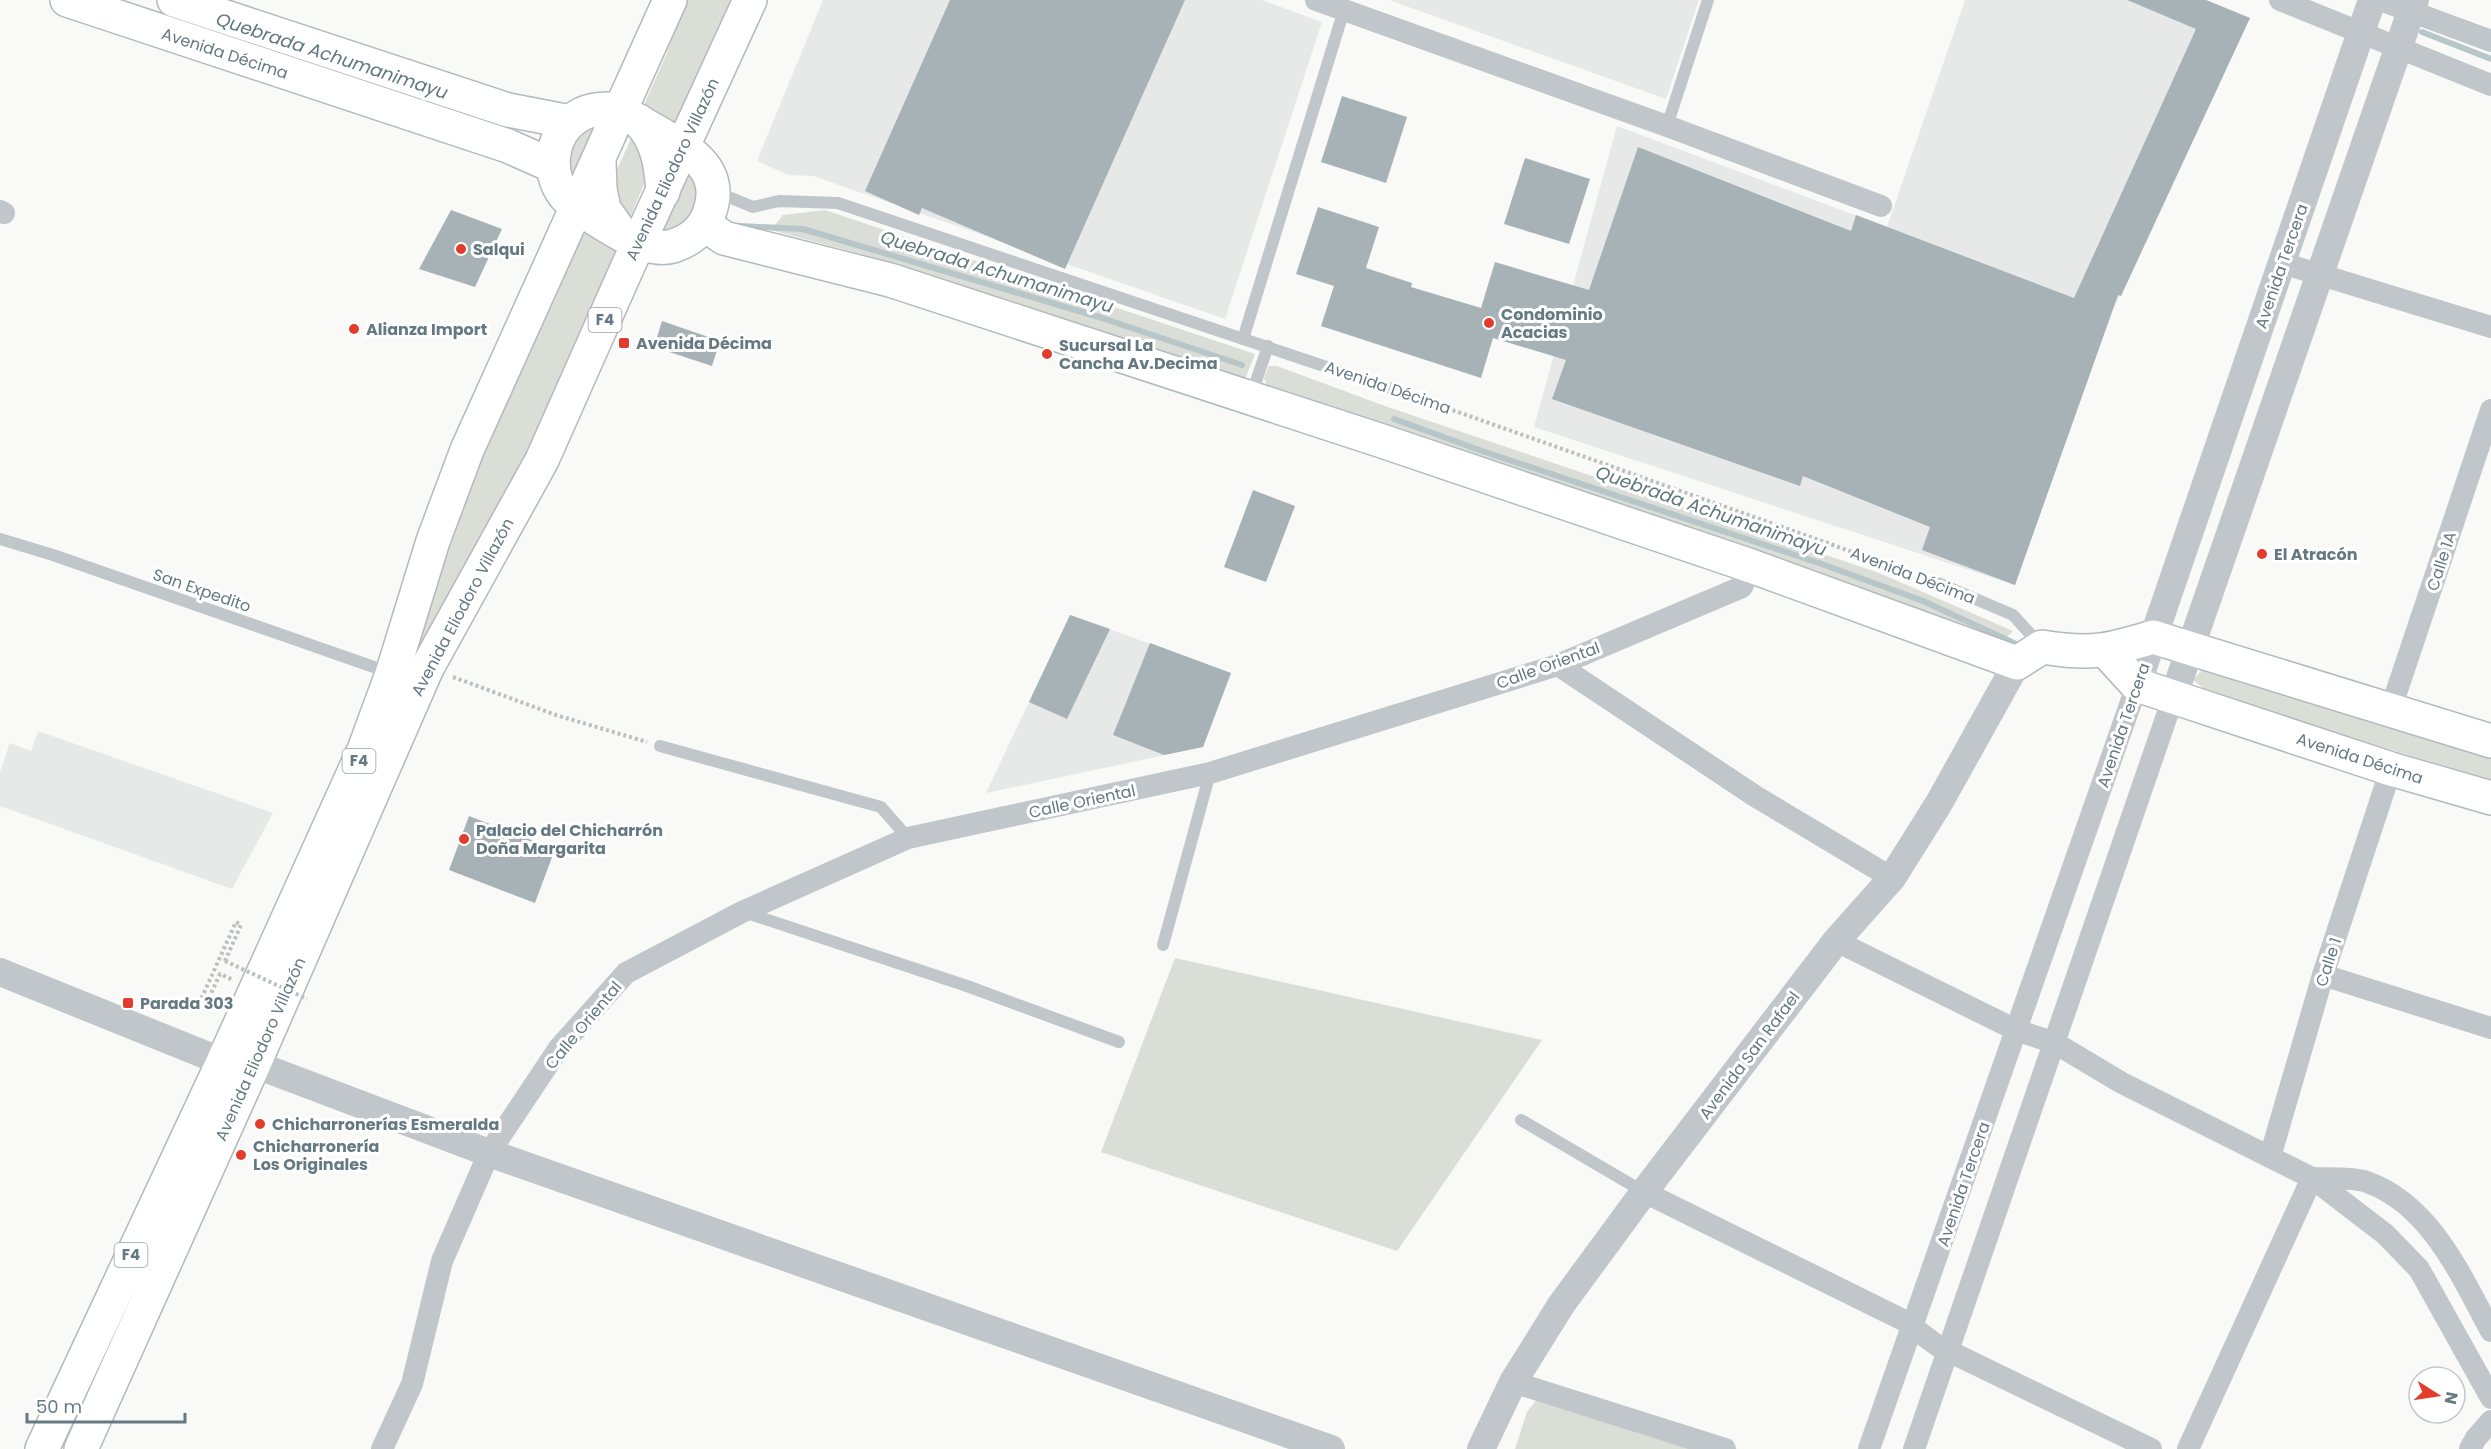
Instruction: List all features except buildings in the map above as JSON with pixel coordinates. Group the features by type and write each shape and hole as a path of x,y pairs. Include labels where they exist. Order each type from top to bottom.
{"main road":[{"name":"Avenida Décima","path":"67,0 508,146 553,166"},
{"name":"Avenida Décima","path":"174,0 508,110 570,122"},
{"name":"Avenida Eliodoro Villazón","path":"81,1449 364,750 392,674 433,541 467,450 599,160 630,116 670,0"},
{"name":"Avenida Eliodoro Villazón","path":"42,1449 239,1063 427,669 542,460 630,238 663,192 750,0"},
{"path":"594,110 630,116 694,154 704,165 713,190 712,204 704,224 686,241 671,247 655,248 630,238 578,207 565,196 557,182 553,166 554,150 560,135 570,122 594,110"},
{"path":"630,116 650,134 661,166 663,192"},
{"path":"599,160 600,189 604,209 630,238"},
{"path":"704,224 724,238 890,280 1751,566 2030,655 2106,651 2153,637 2491,741"},
{"name":"Avenida Décima","path":"2106,651 2137,685 2391,769 2491,798"}],"street":[{"path":"1316,0 1667,126 1881,206"},
{"path":"2280,0 2491,85"},
{"name":"Avenida Tercera","path":"1869,1449 2137,685 2372,0"},
{"path":"2380,0 2413,6 2491,40"},
{"path":"1914,1449 2413,6"},
{"path":"2282,263 2491,327"},
{"name":"Calle 1A","path":"2391,711 2491,410"},
{"name":"Calle Oriental","path":"382,1449 412,1384 442,1261 489,1153 559,1048 626,973 742,912 908,838 1210,773 1558,665 1742,587 1751,566"},
{"name":"Avenida San Rafael","path":"1481,1449 1513,1382 1562,1305 1644,1192 1836,941 1892,878 2030,655"},
{"path":"1558,665 1755,795 1892,878"},
{"name":"Calle 1","path":"2270,1157 2323,975 2391,769"},
{"path":"1836,941 2016,1030 2055,1043 2122,1083 2312,1178 2378,1228 2419,1269 2491,1398"},
{"path":"0,972 239,1063 489,1153 1330,1449"},
{"path":"2323,975 2491,1029"},
{"path":"2312,1178 2366,1181 2400,1201 2428,1227 2455,1264 2491,1331"},
{"path":"2188,1449 2312,1178"},
{"path":"1644,1192 1903,1320 1947,1350 2151,1449"},
{"path":"1513,1382 1725,1449"},
{"path":"2470,1449 2475,1438 2491,1421"}],"lane":[{"path":"1667,126 1708,0"},
{"path":"1243,339 1344,10"},
{"name":"Avenida Décima","path":"713,190 753,207 779,201 838,203 1398,391"},
{"path":"1250,398 1268,346"},
{"name":"San Expedito","path":"0,539 64,559 392,674"},
{"name":"Avenida Décima","path":"1938,583 2013,615 2030,655"},
{"path":"660,746 881,807 908,838"},
{"path":"1164,945 1210,773"},
{"path":"742,912 967,986 1119,1042"},
{"path":"1521,1120 1644,1192"}],"path":[{"name":"Avenida Décima","path":"1398,391 1938,583"},
{"path":"427,669 556,715 660,746"},
{"path":"220,974 204,1009 198,1006 236,922 241,925 225,961 307,999"}],"shaded area":[{"path":"684,0 737,0 679,129 643,107 667,53"},
{"path":"823,0 1262,0 1322,22 1225,319 813,176 788,175 757,161"},
{"path":"1389,0 1699,0 1666,99"},
{"path":"1965,0 2206,0 2250,18 2112,312 2015,585 1534,427 1617,126 1887,227"},
{"path":"606,116 569,185 565,142"},
{"path":"635,130 642,135 646,179 627,225 617,214 614,176"},
{"path":"689,163 700,183 694,220 655,240"},
{"path":"825,210 1255,354 1244,382 888,261 771,230 783,215"},
{"path":"581,225 617,249 598,291 561,395 404,678 450,526"},
{"path":"1269,366 1277,366 1382,405 1879,573 2013,631 2003,641 1267,386 1264,378"},
{"path":"1070,615 1231,673 1203,747 986,793"},
{"path":"2203,669 2491,757 2491,780 2213,696 2193,680"},
{"path":"38,731 273,813 232,889 0,806 0,772 10,743 31,751"},
{"path":"1175,958 1542,1040 1397,1251 1101,1152"},
{"path":"1545,1389 1737,1449 1515,1449 1527,1412"}],"waterway":[{"name":"Quebrada Achumanimayu","path":"2422,32 2491,59"},
{"name":"Quebrada Achumanimayu","path":"485,121 511,129"},
{"name":"Quebrada Achumanimayu","path":"739,226 803,229 1102,318 1242,365"},
{"name":"Quebrada Achumanimayu","path":"1394,419 1482,451 1819,563 1923,601 2014,643"}],"place":[{"name":"Salqui","path":"461,249"},
{"name":"Condominio Acacias","path":"1489,323"},
{"name":"Alianza Import","path":"354,329"},
{"name":"Avenida Décima","path":"624,343"},
{"name":"Sucursal La Cancha Av.Decima","path":"1047,354"},
{"name":"El Atracón","path":"2262,554"},
{"name":"Palacio del Chicharrón Doña Margarita","path":"464,839"},
{"name":"Parada 303","path":"128,1003"},
{"name":"Chicharronerías Esmeralda","path":"260,1124"},
{"name":"Chicharronería Los Originales","path":"241,1155"}]}
